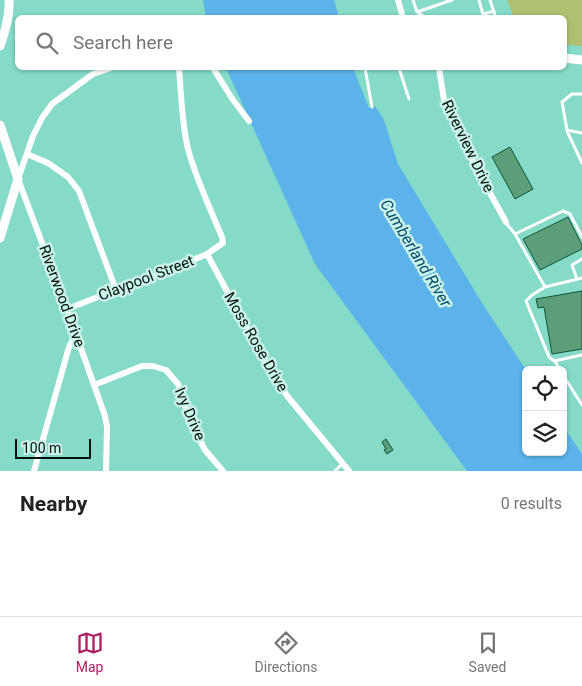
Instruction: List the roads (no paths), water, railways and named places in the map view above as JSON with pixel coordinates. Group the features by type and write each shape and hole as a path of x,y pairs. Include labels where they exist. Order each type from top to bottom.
{"street":[{"path":"0,46 7,23 10,0"},
{"path":"398,0 403,15"},
{"path":"567,54 582,56"},
{"path":"567,58 582,60"},
{"path":"0,238 33,136 42,118 52,104 93,74 105,70"},
{"name":"Claypool Street","path":"67,309 163,274 206,254 223,243 198,180 188,148 179,70"},
{"path":"214,70 249,121"},
{"name":"Riverview Drive","path":"439,70 444,100 475,166 506,222"},
{"name":"Riverwood Drive","path":"0,125 105,416 107,427 106,471"},
{"path":"27,154 48,163 68,177 79,191 116,290"},
{"name":"Moss Rose Drive","path":"206,254 270,371 288,397 349,471"},
{"path":"34,471 70,346 76,334"},
{"name":"Ivy Drive","path":"94,384 142,366 153,366 166,370 178,384 190,421 205,450 224,471"}],"lane":[{"path":"413,0 417,12 422,15"},
{"path":"417,12 452,0"},
{"path":"479,0 484,15"},
{"path":"490,0 495,15"},
{"path":"486,15 494,11"},
{"path":"364,70 372,107"},
{"path":"400,70 409,99"},
{"path":"582,94 572,94 562,102 567,130 582,164"},
{"path":"567,130 582,133"},
{"path":"515,234 563,211 570,214 582,237"},
{"path":"506,222 515,234 544,287"},
{"path":"577,279 572,265 582,259"},
{"path":"582,278 544,287 532,295 526,302 549,357 556,361 582,356"},
{"path":"556,361 558,366"},
{"path":"567,381 582,405"},
{"path":"334,471 342,464"}],"water":[{"path":"203,0 334,0 338,15 206,15"},
{"name":"Cumberland River","path":"227,70 354,70 369,108 375,106 384,120 398,164 482,303 523,366 522,456 567,456 567,432 582,454 582,471 467,471 315,264"}]}
